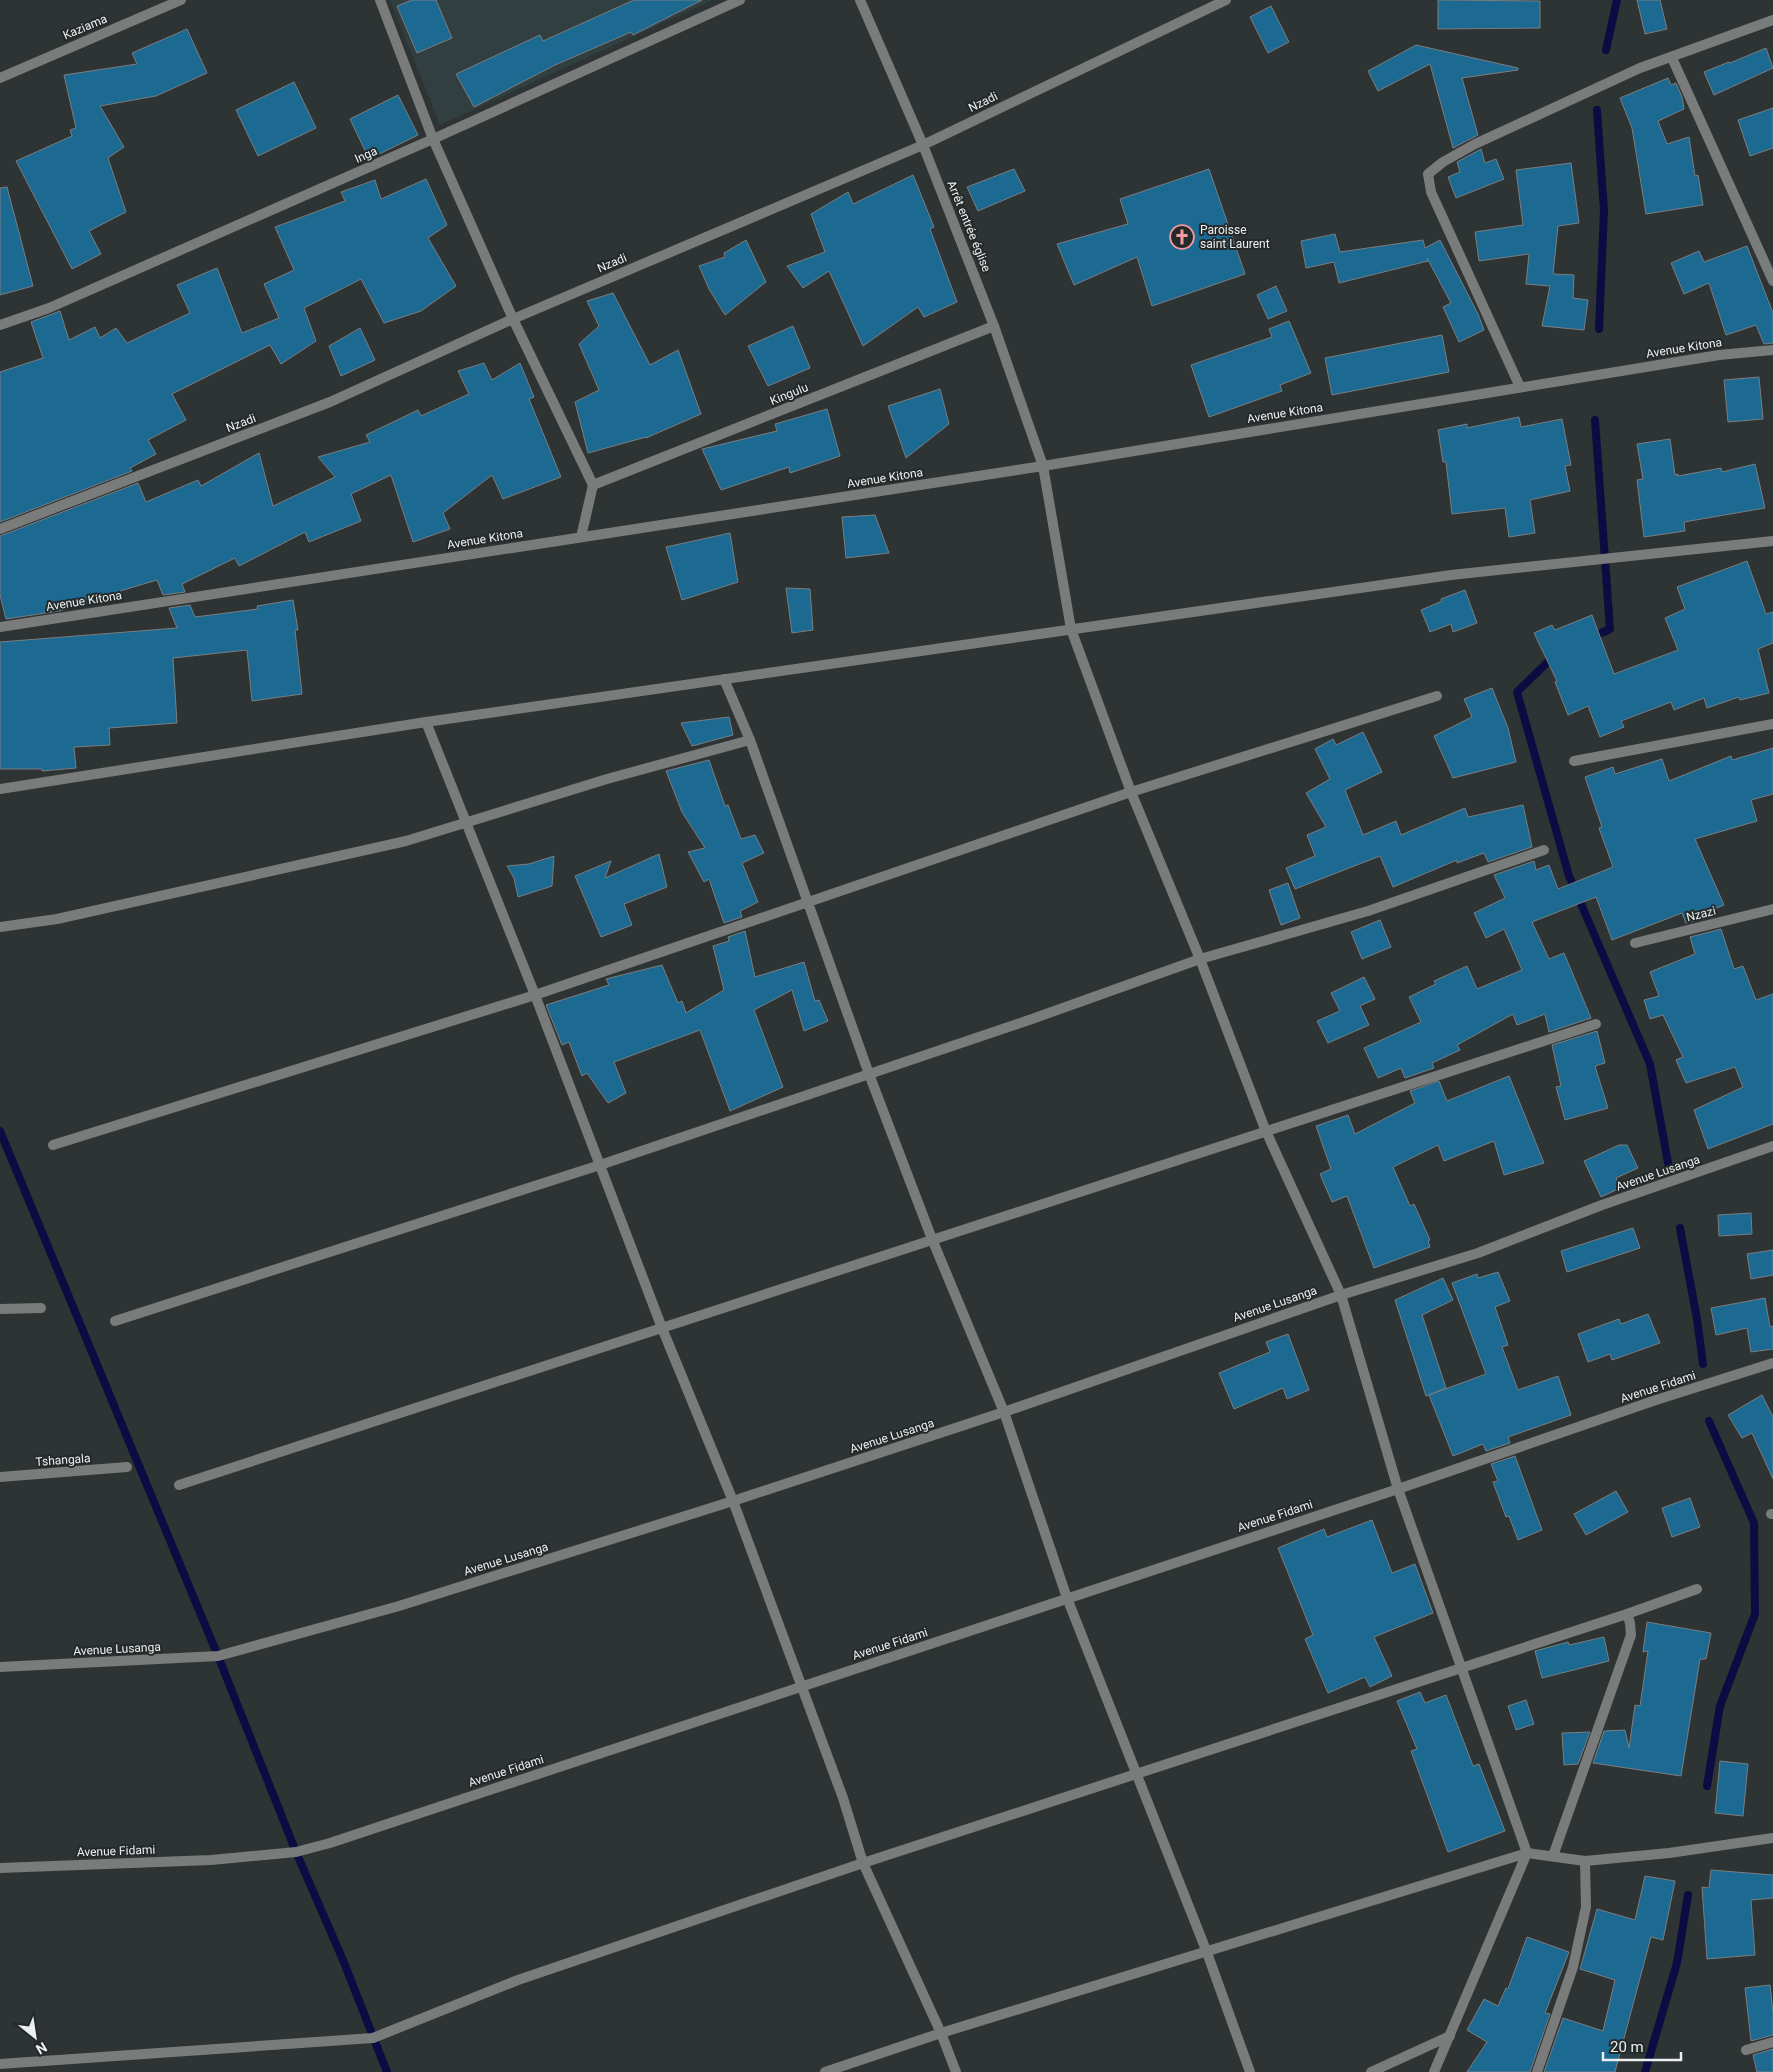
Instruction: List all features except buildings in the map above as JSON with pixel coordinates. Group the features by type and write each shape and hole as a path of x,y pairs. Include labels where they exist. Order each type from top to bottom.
{"street":[{"name":"Kaziama","path":"0,78 180,0"},
{"path":"380,0 434,139 513,318 593,485 581,537"},
{"name":"Inga","path":"0,325 49,308 434,139 740,0"},
{"name":"Arrêt entrée église","path":"860,0 923,145 994,326 1043,466 1071,629 1131,792 1200,959 1265,1129 1341,1294 1398,1489 1463,1666 1527,1853"},
{"name":"Nzadi","path":"0,529 330,402 513,318 923,145 1226,0"},
{"path":"1520,387 1431,192 1428,174 1443,162 1475,144 1640,68 1773,20"},
{"path":"1672,58 1771,269 1773,281"},
{"name":"Kingulu","path":"593,485 994,326"},
{"name":"Avenue Kitona","path":"0,627 1043,466 1719,355 1773,350"},
{"path":"0,788 426,722 1451,575 1773,541"},
{"path":"724,679 750,740 869,1074 932,1239 1004,1412 1067,1598 1206,1950 1250,2072"},
{"path":"53,1145 535,995 1131,792 1437,696"},
{"path":"426,722 535,995 662,1328 733,1501 843,1798 864,1863 941,2032 956,2072"},
{"path":"1574,761 1773,724"},
{"path":"0,928 57,919 406,841 607,779 750,740"},
{"path":"115,1321 600,1165 1023,1022 1200,959 1368,911 1544,850"},
{"name":"Nzazi","path":"1634,943 1773,909"},
{"path":"179,1484 662,1328 1265,1129 1596,1024"},
{"name":"Avenue Lusanga","path":"0,1667 218,1656 399,1606 733,1501 1004,1412 1341,1294 1478,1253 1602,1205 1773,1146"},
{"path":"0,1309 41,1308"},
{"name":"Avenue Fidami","path":"0,1868 211,1860 296,1852 340,1840 1398,1489 1656,1400 1773,1364"},
{"name":"Tshangala","path":"0,1477 127,1468"},
{"path":"0,2064 373,2038 518,1980 864,1863 1627,1614 1697,1589"},
{"path":"1554,1856 1631,1635 1627,1614"},
{"path":"825,2072 941,2032 1527,1853 1586,1861 1669,1853 1773,1838"},
{"path":"1434,2072 1527,1853"},
{"path":"1537,2072 1573,1967 1586,1907 1586,1861"},
{"path":"1370,2072 1450,2036"},
{"path":"1746,2050 1773,2042"}],"shaded area":[{"path":"390,0 713,0 440,125"}],"waterway":[{"path":"1606,50 1617,0"},
{"path":"1597,110 1604,211 1599,329"},
{"path":"1590,638 1610,629 1595,420"},
{"path":"1555,655 1517,692 1569,876 1650,1064 1669,1168"},
{"path":"0,1131 218,1656 296,1852 343,1960 387,2072"},
{"path":"1680,1228 1697,1319 1703,1364"},
{"path":"1707,1786 1720,1706 1755,1614 1754,1523 1709,1421"},
{"path":"1645,2072 1677,1963 1688,1895"}],"place":[{"name":"Paroisse saint Laurent","path":"1182,237"}]}
